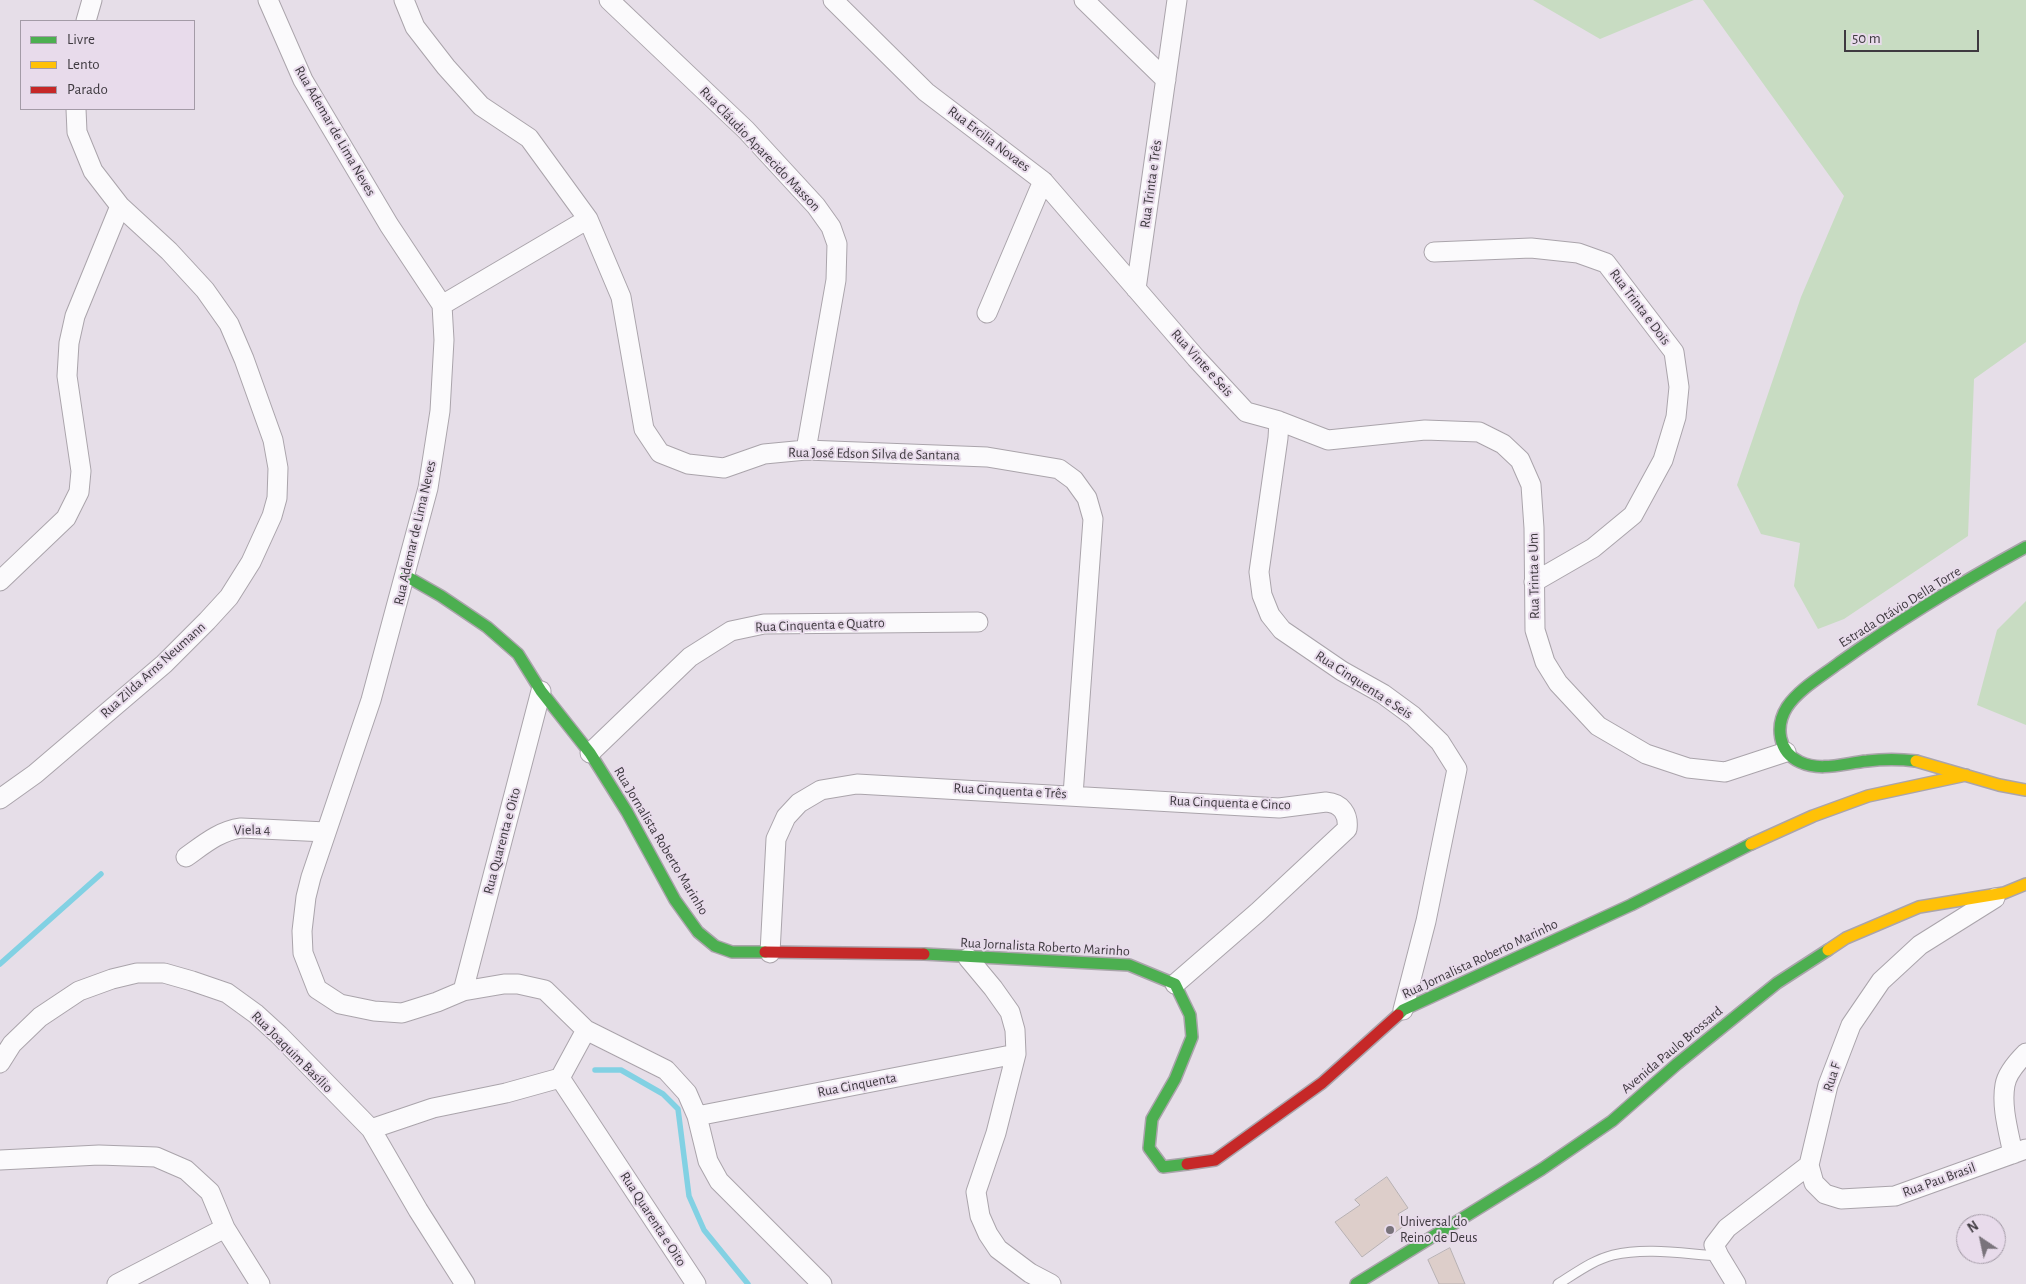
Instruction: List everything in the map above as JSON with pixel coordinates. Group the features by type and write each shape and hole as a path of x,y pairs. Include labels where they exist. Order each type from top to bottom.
{"street":[{"path":"86,20 92,0"},
{"name":"Rua Ademar de Lima Neves","path":"268,0 303,80 389,224 442,305 444,340 440,411 428,488 372,700 326,832 306,897 302,931 303,953 317,989 340,1004 374,1011 402,1013 437,1002 463,991 504,984 518,984 544,990 586,1030 666,1070 687,1093 697,1116 708,1161 719,1181 822,1284"},
{"name":"Rua José Edson Silva de Santana","path":"404,0 415,27 446,67 481,106 530,138 588,219 621,297 644,428 660,453 688,464 724,468 764,454 806,450 987,457 1059,469"},
{"name":"Rua Cláudio Aparecido Masson","path":"609,0 746,130 816,206 831,227 837,244 836,280 806,450"},
{"name":"Rua Ercilia Novaes","path":"833,0 926,92 1043,181 1136,289"},
{"path":"1084,0 1166,80"},
{"name":"Rua Trinta e Três","path":"1136,289 1177,0"},
{"name":"Rua Zilda Arns Neumann","path":"0,799 34,774 164,664 207,621 229,597 251,562 272,516 277,498 278,468 273,440 244,359 229,324 204,290 181,264 120,206 93,170 77,132 76,110"},
{"path":"987,313 1043,181"},
{"path":"0,581 66,518 80,492 82,471 67,376 68,344 75,316 120,206"},
{"path":"442,305 588,219"},
{"name":"Rua Trinta e Dois","path":"1434,252 1531,248 1578,253 1606,262 1674,352 1679,387 1676,417 1663,460 1633,515 1594,548 1534,582"},
{"name":"Rua Vinte e Seis","path":"1136,289 1246,412 1279,421"},
{"name":"Rua Trinta e Um","path":"1279,421 1328,440 1424,430 1479,432 1503,444 1520,460 1530,485 1534,528 1535,630 1546,662 1558,684 1598,726 1646,754 1688,768 1726,772 1786,752"},
{"name":"Rua Cinquenta e Seis","path":"1279,421 1259,572 1262,594 1270,615 1282,630 1342,671 1383,694 1413,716 1440,742 1457,770 1426,921 1403,1010"},
{"name":"Rua Cinquenta e Três","path":"770,952 776,839 786,817 799,803 820,790 857,784 1073,795 1093,519 1087,498 1074,480 1059,469"},
{"name":"Estrada Otávio Della Torre","path":"1786,752 1781,739 1781,720 1787,707 1804,690 1872,639 2026,547"},
{"name":"Rua Jornalista Roberto Marinho","path":"406,576 456,606 518,654 541,691 590,753 627,812 675,900 698,932 715,946 732,952 907,954 1129,964 1175,984 1190,1015 1192,1037 1175,1079 1152,1119 1149,1148 1163,1168 1215,1160 1322,1083 1403,1010 1631,905 1748,845 1813,816 1868,796 1966,775"},
{"name":"Rua Cinquenta e Quatro","path":"590,753 690,656 731,631 764,624 978,622"},
{"name":"Rua Quarenta e Oito","path":"463,991 541,691"},
{"path":"1786,752 1801,762 1824,767 1877,760 1918,762 2003,787 2026,790"},
{"name":"Rua Cinquenta e Cinco","path":"1073,795 1279,808 1334,802 1345,813 1348,821 1347,829 1258,912 1175,984"},
{"name":"Viela 4","path":"186,857 214,837 232,829 326,832"},
{"name":"Avenida Paulo Brossard","path":"1356,1284 1542,1168 1612,1121 1677,1064 1777,983 1846,938 1918,907 2004,893 2026,884"},
{"name":"Rua F","path":"1808,1165 1828,1085 1851,1025 1881,981 1920,945 2004,893"},
{"path":"968,958 1010,1012 1015,1030 1016,1054 996,1133 976,1192 980,1216 988,1234 998,1249 1030,1273 1051,1284"},
{"name":"Rua Joaquim Basílio","path":"0,1063 12,1044 40,1017 79,991 112,979 137,973 164,973 192,980 227,993 256,1014 279,1035 371,1129 418,1210 465,1284"},
{"path":"371,1129 434,1108 506,1093 560,1078 586,1030"},
{"path":"2019,1152 2005,1108 2005,1084 2015,1064 2026,1053"},
{"name":"Rua Cinquenta","path":"697,1116 1016,1054"},
{"name":"Rua Quarenta e Oito","path":"560,1078 696,1284"},
{"name":"Rua Pau Brasil","path":"1808,1165 1814,1183 1825,1194 1841,1199 1895,1196 2019,1152"},
{"path":"0,1160 99,1155 156,1157 186,1170 210,1192 225,1228 260,1284"},
{"path":"1736,1284 1718,1256 1714,1245 1727,1228 1808,1165"},
{"path":"117,1284 225,1228"}],"lane":[{"path":"1558,1284 1589,1265 1612,1255 1635,1251 1718,1256"}],"green space":[{"path":"1533,0 1694,0 1600,39"},
{"path":"1703,0 2026,0 2026,342 1974,379 1968,536 1844,619 1818,629 1794,586 1800,543 1761,534 1737,485 1801,297 1844,196"},
{"path":"2026,601 2026,725 1977,705 1997,630"}],"building":[{"path":"1387,1177 1408,1208 1398,1214 1405,1225 1362,1257 1335,1222 1360,1205 1355,1200"},
{"path":"1450,1248 1465,1284 1439,1284 1428,1260"}],"waterway":[{"path":"0,964 101,874"},
{"path":"595,1070 621,1070 663,1094 678,1109 689,1196 704,1230 748,1284"}],"traffic: fast":[{"path":"1916,761 1867,761 1825,767 1808,765 1793,758 1783,745 1780,730 1783,714 1792,700 1804,689 1862,647 1931,602 2026,547"},
{"path":"406,576 441,596 487,627 518,654 541,691 590,753 627,812 675,900 698,932 715,946 732,952 765,952"},
{"path":"1398,1015 1403,1010 1631,905 1751,844"},
{"path":"1356,1284 1542,1169 1612,1121 1677,1064 1777,983 1828,950"},
{"path":"924,954 1129,965 1175,984 1190,1015 1192,1037 1175,1079 1152,1119 1149,1148 1163,1167 1187,1164"}],"traffic: slow":[{"path":"1916,761 1999,785 2026,790"},
{"path":"1751,844 1813,816 1868,796 1966,775"},
{"path":"1828,950 1846,938 1919,907 2004,893 2026,884"}],"traffic: jam":[{"path":"765,952 924,954"},
{"path":"1187,1164 1215,1160 1322,1083 1398,1015"}],"place":[{"name":"Universal do Reino de Deus","path":"1390,1230"}]}
